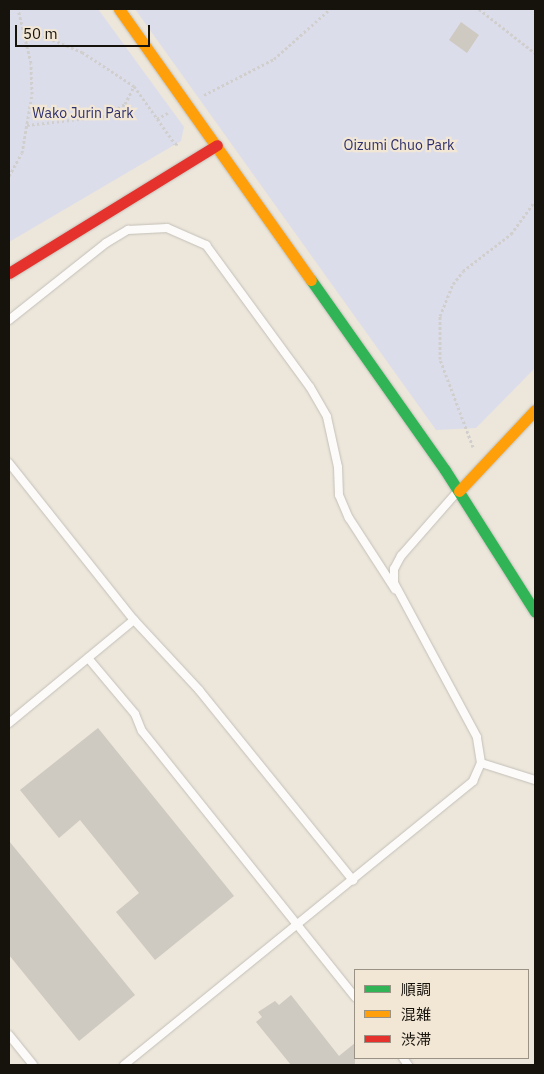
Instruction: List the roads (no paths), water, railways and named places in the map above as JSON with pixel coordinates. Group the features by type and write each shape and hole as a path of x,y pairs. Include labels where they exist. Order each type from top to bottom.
{"street":[{"path":"119,9 217,145 459,491 510,568 535,612"},
{"path":"9,273 76,229 217,145"},
{"path":"459,491 535,410"}],"lane":[{"path":"9,320 106,243 128,230 167,228 206,245 310,387 327,417 336,453 339,495 349,518 400,597 473,727 480,747 481,763 466,788 124,1065"},
{"path":"9,463 134,620 199,690 353,880"},
{"path":"400,597 394,583 394,569 401,556 459,491"},
{"path":"9,722 134,620"},
{"path":"88,658 135,714 142,731 298,924 354,997"},
{"path":"481,763 535,780"},
{"path":"9,1035 33,1065"}],"park label":[{"name":"Wako Jurin Park","path":"83,113"},
{"name":"Oizumi Chuo Park","path":"399,145"}]}
